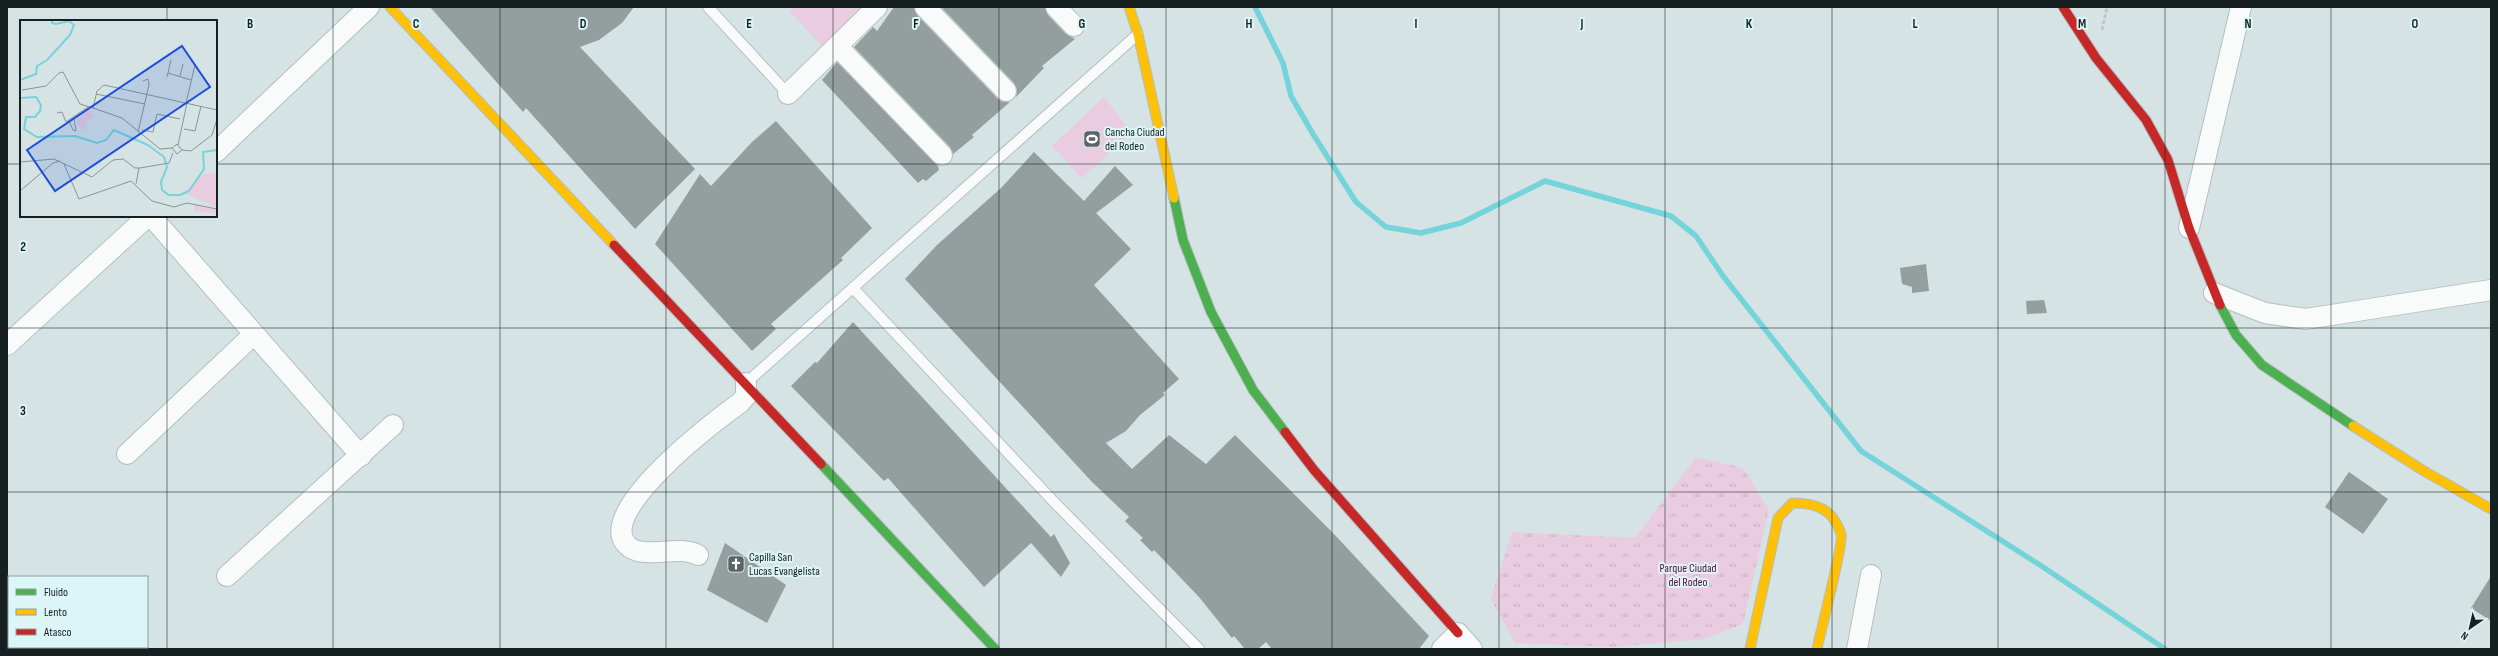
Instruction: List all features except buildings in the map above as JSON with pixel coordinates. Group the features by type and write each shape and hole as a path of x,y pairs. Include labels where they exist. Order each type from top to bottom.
{"street":[{"path":"217,151 369,7"},
{"path":"390,7 746,383 994,649"},
{"path":"788,94 877,7"},
{"path":"925,7 1006,91"},
{"path":"1056,7 1074,26"},
{"path":"1129,7 1138,34 1183,240 1211,312 1253,390 1314,470 1472,649"},
{"path":"2063,7 2096,58 2146,120 2168,160 2189,228 2214,293 2236,335 2262,365 2424,471 2491,509"},
{"path":"2189,228 2241,7"},
{"path":"837,46 942,155"},
{"path":"7,345 149,217"},
{"path":"151,217 253,335 361,456"},
{"path":"2214,293 2265,313 2306,319 2491,290"},
{"path":"127,454 253,335"},
{"path":"698,555 678,549 646,552 632,549 624,540 622,534 625,520 635,500 681,448 740,403 746,396 746,383"},
{"path":"227,576 361,456 393,425"},
{"path":"1750,649 1778,518 1792,503 1812,503 1832,515 1842,536 1817,649"},
{"path":"1857,649 1871,575"},
{"path":"1442,649 1458,632"}],"lane":[{"path":"708,7 788,94"},
{"path":"746,383 1138,34"},
{"path":"853,288 1049,497 1199,649"}],"green space":[{"path":"793,7 872,7 826,50 789,11"},
{"name":"Cancha Ciudad del Rodeo","path":"1104,97 1132,133 1082,178 1052,146"},
{"name":"Parque Ciudad del Rodeo","path":"1696,457 1743,468 1769,510 1743,624 1705,639 1612,647 1515,643 1491,599 1512,532 1635,538"}],"waterway":[{"path":"1255,7 1283,63 1291,96 1313,134 1356,202 1386,227 1421,233 1461,223 1545,181 1671,216 1696,236 1723,276 1861,451 2040,565 2165,649"}],"traffic: fast":[{"path":"1174,198 1183,240 1211,312 1253,390 1285,432"},
{"path":"2220,305 2236,335 2262,365 2353,426"},
{"path":"821,464 995,649"}],"traffic: slow":[{"path":"390,7 614,245"},
{"path":"1129,7 1138,34 1174,198"},
{"path":"2353,426 2424,471 2491,509"},
{"path":"1750,649 1778,518 1792,503 1809,504 1823,509 1829,513 1838,525 1841,534 1836,570 1817,649"}],"traffic: jam":[{"path":"2063,7 2096,58 2146,120 2168,160 2189,228 2220,305"},
{"path":"614,245 821,464"},
{"path":"1285,432 1314,470 1458,633"}],"place":[{"name":"Cancha Ciudad del Rodeo","path":"1092,139"},
{"name":"Capilla San Lucas Evangelista","path":"736,564"}]}
